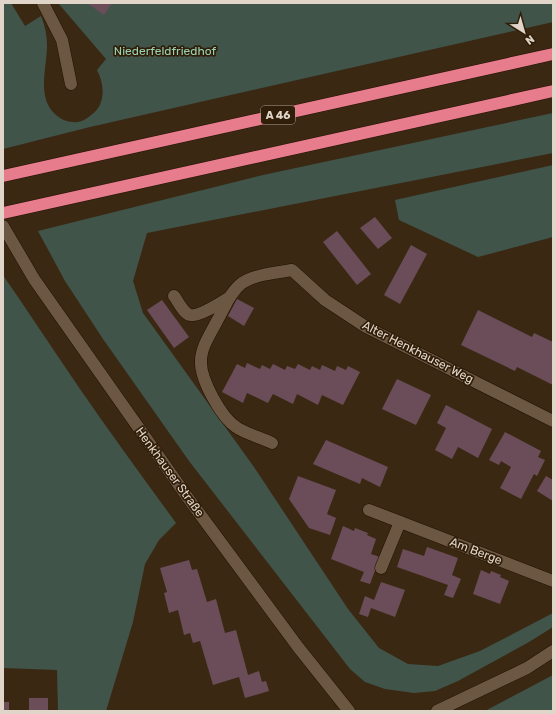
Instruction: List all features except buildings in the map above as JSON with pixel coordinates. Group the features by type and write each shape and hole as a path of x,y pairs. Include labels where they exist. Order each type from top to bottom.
{"highway":[{"name":"A 46","path":"3,176 553,54"},
{"path":"3,213 553,91"}],"street":[{"path":"43,3 62,40 71,84"},
{"name":"Henkhauser Straße","path":"3,226 34,279 193,504 298,647 349,711"},
{"name":"Alter Henkhauser Weg","path":"230,297 232,293 242,284 255,277 292,270 325,300 366,327 553,421"},
{"path":"174,296 185,311 190,315 197,314 230,297"},
{"path":"230,297 203,349 201,361 203,375 207,387 217,404 227,418 236,427 272,442"},
{"name":"Am Berge","path":"369,510 553,581"},
{"path":"381,568 400,522"},
{"path":"437,711 527,668 553,651"}],"green space":[{"name":"Niederfeldfriedhof","path":"3,3 11,3 25,26 41,16 46,30 47,41 44,82 46,100 56,115 70,122 80,122 86,119 99,107 103,89 97,70 106,59 58,3 553,3 553,22 90,127 3,149"},
{"path":"553,113 553,153 147,233 133,281 143,313 254,467 348,609 379,648 408,664 438,666 480,651 553,613 553,627 458,681 435,691 414,693 385,689 365,682 350,669 189,461 103,339 65,281 38,231 263,175"},
{"path":"553,165 553,237 478,257 399,220 395,200"},
{"path":"3,275 92,406 176,523 159,540 145,564 133,622 106,711 58,711 57,670 3,668"},
{"path":"553,675 553,711 485,711"}]}
